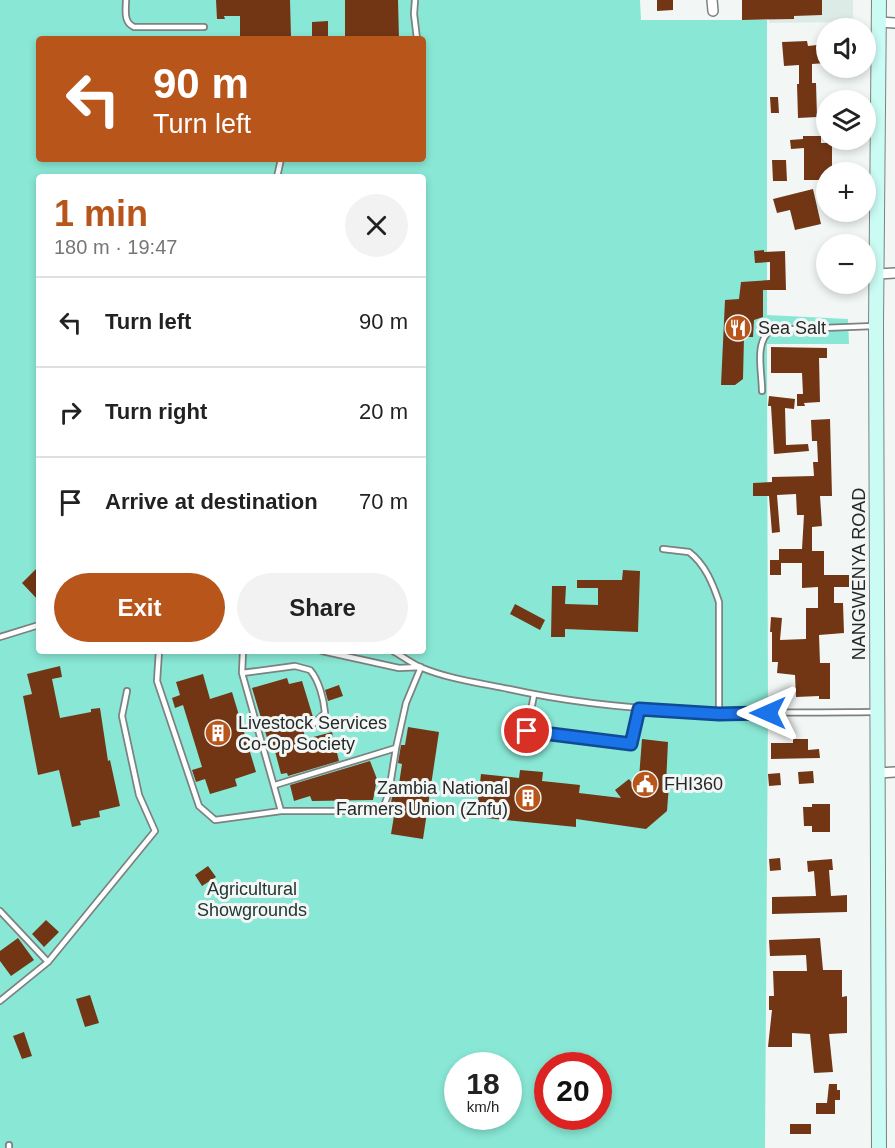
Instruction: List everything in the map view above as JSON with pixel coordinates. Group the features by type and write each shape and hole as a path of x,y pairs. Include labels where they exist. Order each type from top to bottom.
{"main road":[{"name":"NANGWENYA ROAD","path":"879,0 876,326 879,1148"}],"street":[{"path":"712,0 713,11"},
{"path":"879,22 895,23"},
{"path":"878,274 895,273"},
{"path":"878,772 895,772"}],"lane":[{"path":"126,0 126,20 134,27 204,27"},
{"path":"415,0 417,36"},
{"path":"762,391 760,342 771,330 876,326"},
{"path":"663,549 689,552 705,570 715,588 719,602 719,714"},
{"path":"0,637 36,626"},
{"path":"159,654 157,681 199,806 216,820 281,811 377,811 384,806 389,792 406,703 421,667"},
{"path":"243,654 242,673 281,811"},
{"path":"336,654 399,668 421,667"},
{"path":"398,654 421,667 461,679 534,695 639,709 719,714 877,712"},
{"path":"242,673 295,666 310,670 316,680 325,713 314,724"},
{"path":"0,1001 48,962 155,831 139,795 122,716 128,691"},
{"path":"534,695 527,731 631,744 639,709"},
{"path":"275,785 396,748"},
{"path":"0,912 48,962"}],"shaded area":[{"path":"769,0 853,0 853,18 816,18 816,22 769,23"}],"green space":[{"name":"Agricultural Showgrounds","path":"0,0 640,0 641,20 767,20 767,315 848,319 849,344 767,344 768,713 765,1148 0,1148"}],"building":[{"path":"216,0 290,0 291,36 240,36 240,16 224,16 225,19 217,19"},
{"path":"345,0 398,0 399,36 345,36"},
{"path":"657,0 673,0 673,10 657,11"},
{"path":"742,0 822,0 822,15 794,16 794,19 742,20"},
{"path":"328,21 328,36 312,36 312,22"},
{"path":"807,41 808,46 816,45 816,64 812,64 812,83 816,83 816,117 798,118 799,65 784,66 782,42"},
{"path":"770,97 778,97 779,113 771,113"},
{"path":"803,136 816,136 816,150 832,150 832,162 816,162 816,180 804,180 804,148 791,149 790,140 803,139"},
{"path":"772,160 786,160 787,181 773,181"},
{"path":"813,189 816,222 821,224 795,230 790,210 777,213 773,199"},
{"name":"Sea Salt","path":"764,250 764,252 785,251 786,290 763,290 763,317 754,320 753,337 744,337 743,379 735,385 721,385 725,300 739,299 741,282 770,280 770,262 755,263 754,251"},
{"path":"771,347 827,348 827,358 819,358 820,402 797,406 797,394 803,394 802,373 771,373"},
{"path":"769,396 795,399 794,409 785,408 786,445 808,444 809,451 774,454 771,406 768,406"},
{"path":"830,419 832,496 820,496 822,526 812,527 812,551 824,551 824,575 851,575 851,587 834,587 834,603 843,603 844,633 819,635 820,663 830,663 830,699 819,699 819,696 796,697 795,675 777,673 778,662 772,662 771,617 782,618 780,640 806,639 806,608 818,608 818,587 802,588 802,563 781,563 781,575 770,575 770,560 779,560 779,549 802,549 804,515 797,515 796,494 777,495 780,532 772,533 769,496 753,496 753,483 772,482 772,477 814,476 813,462 818,462 817,441 812,441 811,420"},
{"path":"36,569 36,598 22,583"},
{"path":"623,570 640,571 638,632 565,629 565,637 551,637 552,586 566,586 565,604 598,605 598,588 577,588 577,580 622,580"},
{"path":"515,604 545,620 540,630 510,614"},
{"path":"60,666 62,677 52,679 60,718 100,708 108,761 110,760 120,806 99,811 100,817 80,821 81,825 72,827 59,770 38,775 23,696 32,694 27,674"},
{"name":"Livestock Services Co-Op Society","path":"203,674 210,699 232,692 256,772 235,779 237,786 210,794 205,779 196,782 192,770 202,767 183,705 175,708 172,698 180,695 176,682"},
{"path":"287,678 289,684 302,681 313,717 300,721 306,739 332,732 339,761 288,776 287,773 281,774 272,740 268,741 252,688"},
{"path":"339,685 343,696 328,701 325,690"},
{"path":"408,727 439,732 423,839 391,834 394,816 389,815 392,797 397,797 402,764 398,763 401,745 405,745"},
{"path":"642,739 668,742 667,811 646,829 576,819 576,827 476,817 481,774 519,778 520,770 543,772 542,781 580,785 579,793 621,798 615,790 629,779 638,791"},
{"path":"793,739 808,739 808,750 819,749 820,758 771,759 771,743 793,743"},
{"path":"370,761 377,779 373,800 312,801 310,796 294,801 290,785"},
{"path":"813,771 814,783 799,784 798,772"},
{"path":"780,773 781,785 769,786 768,774"},
{"path":"812,804 830,804 830,832 812,832 812,826 804,826 803,807 812,807"},
{"path":"780,858 781,870 770,871 769,859"},
{"path":"832,859 833,870 829,870 831,896 847,895 847,912 772,914 772,897 816,896 814,871 808,872 807,861"},
{"path":"208,866 216,877 202,886 195,875"},
{"path":"46,920 59,932 44,947 32,934"},
{"path":"18,938 34,960 11,976 0,961 0,951"},
{"path":"820,938 823,970 842,970 842,997 847,996 847,1033 829,1034 833,1072 814,1073 810,1034 792,1033 792,1047 768,1047 772,1010 769,1010 769,996 774,996 773,971 807,971 806,955 770,956 769,940"},
{"path":"90,995 99,1023 85,1027 76,999"},
{"path":"24,1032 32,1056 22,1059 13,1036"},
{"path":"829,1084 837,1084 837,1090 840,1090 840,1100 835,1100 835,1114 816,1114 816,1103 827,1103"},
{"path":"790,1124 811,1124 811,1134 790,1134"}],"place":[{"name":"Sea Salt","path":"738,328"},
{"name":"Livestock Services Co-Op Society","path":"218,733"},
{"name":"FHI360","path":"645,784"},
{"name":"Zambia National Farmers Union (Znfu)","path":"528,798"}],"route":[{"path":"527,731 631,744 639,709 719,714 768,713"}]}
